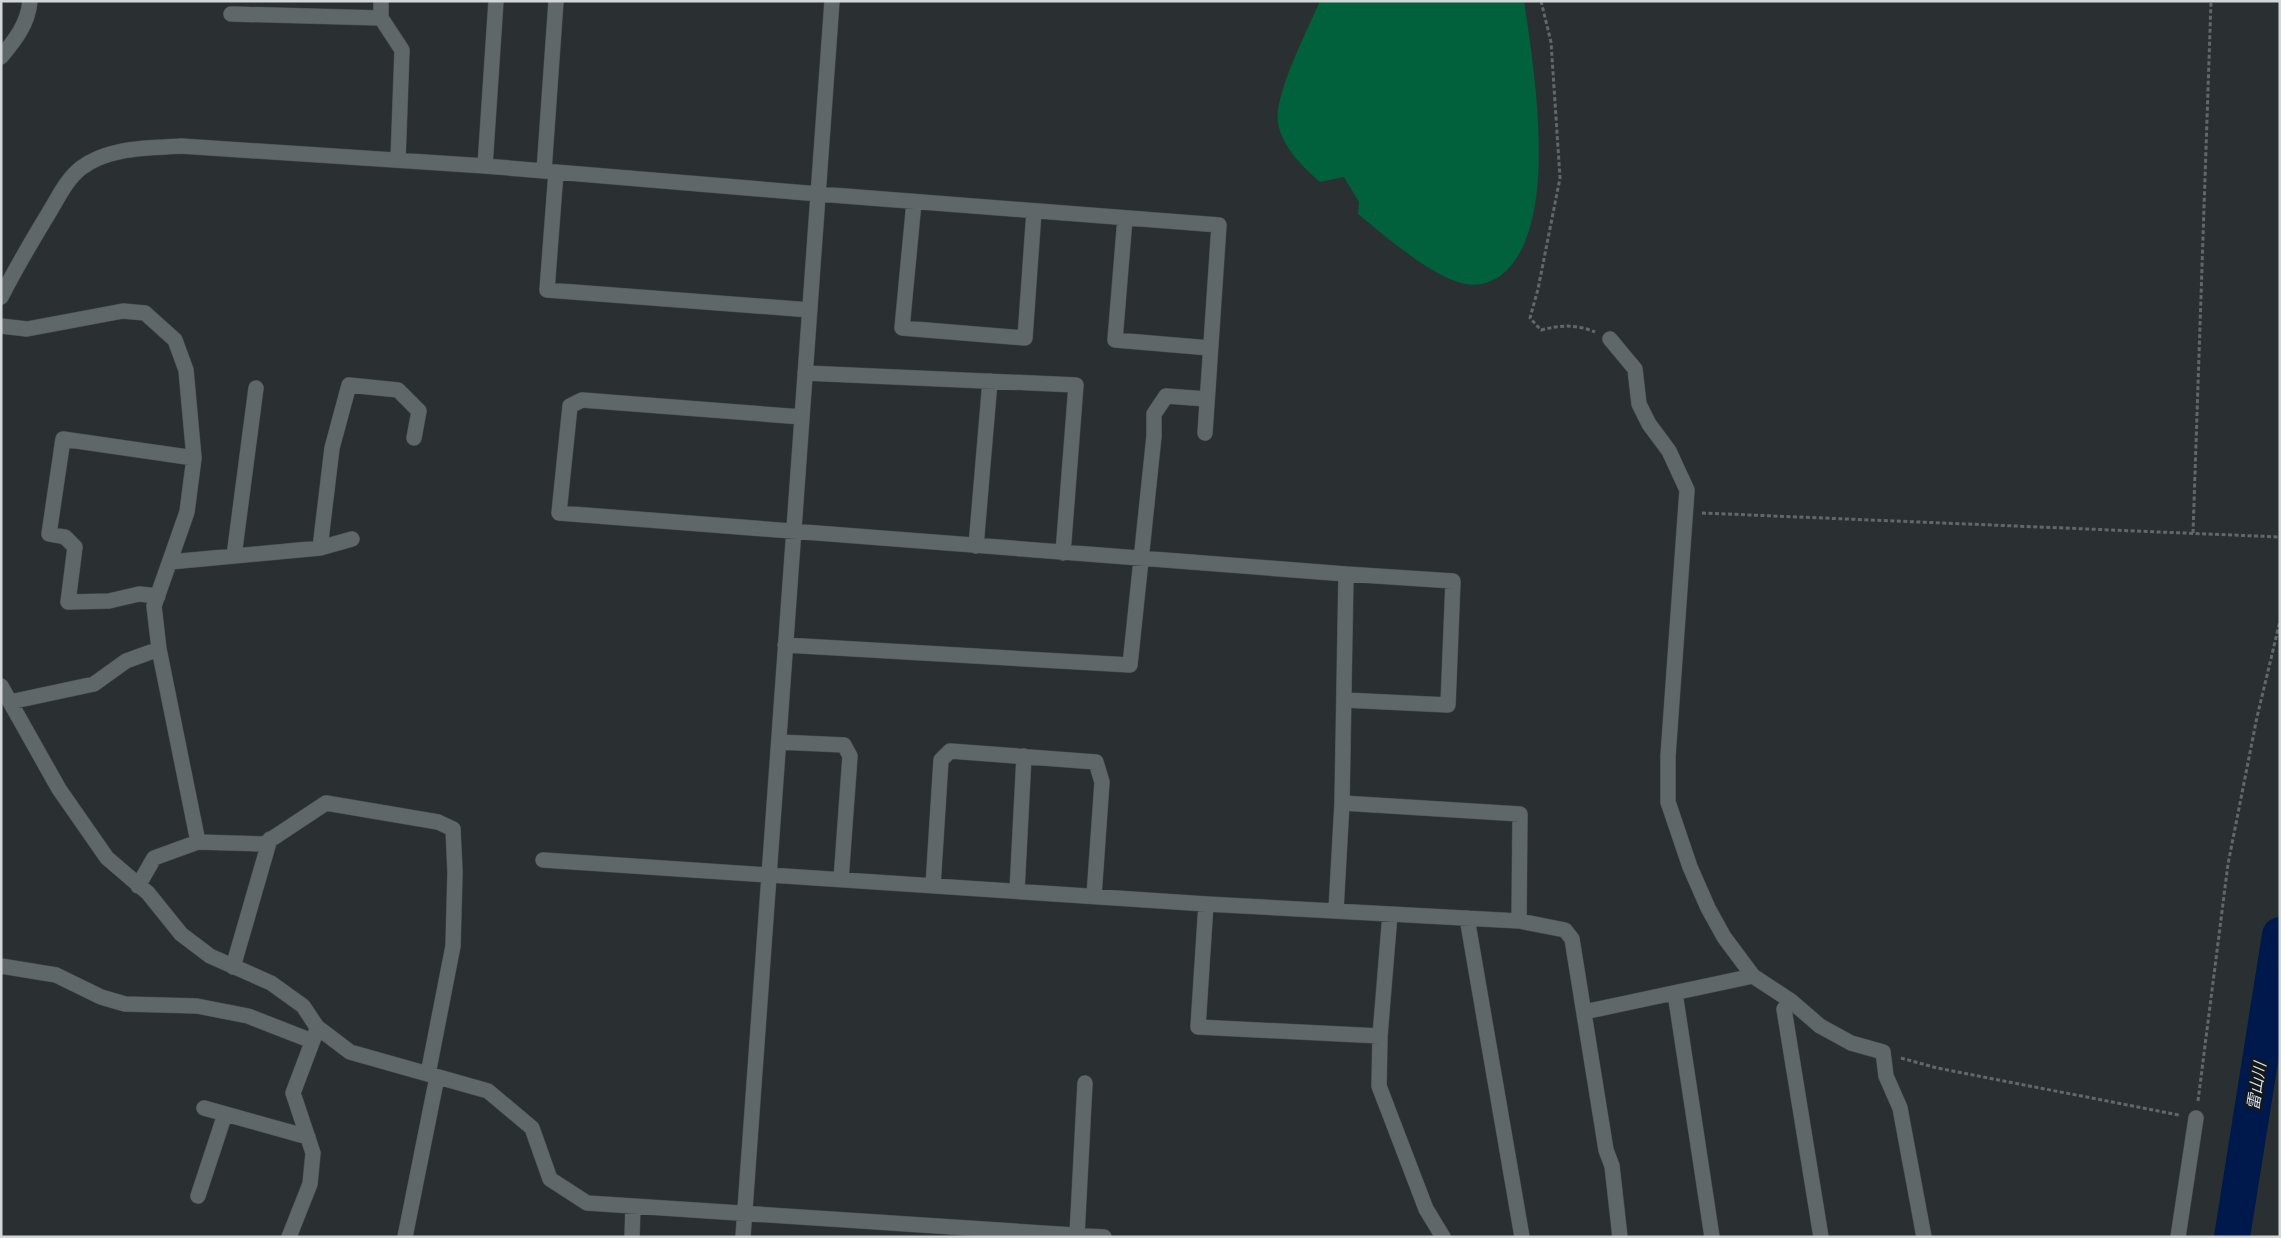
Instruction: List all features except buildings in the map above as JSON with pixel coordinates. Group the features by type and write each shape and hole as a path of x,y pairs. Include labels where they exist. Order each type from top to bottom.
{"street":[{"path":"1,57 21,32 29,12 30,1"},
{"path":"381,1 381,18 402,50 398,160"},
{"path":"486,166 496,1"},
{"path":"556,1 547,290 810,310"},
{"path":"743,1237 832,1"},
{"path":"231,14 247,8 381,18"},
{"path":"1,298 32,241 68,182 82,168 99,159 139,148 181,146 486,166 914,202 1219,225 1205,433"},
{"path":"914,202 902,328 1025,338 1034,211"},
{"path":"1125,218 1114,340 1210,348"},
{"path":"1,326 27,329 123,311 144,313 175,340 186,370 194,458 187,512 154,606 159,649 198,842"},
{"path":"1610,339 1635,369 1639,404 1649,424 1669,451 1687,490 1668,756 1668,802 1690,867 1708,908 1724,937 1753,976 1791,1001 1820,1026 1851,1044 1883,1052 1886,1076 1900,1108 1924,1237"},
{"path":"805,373 1076,385 1063,553"},
{"path":"976,546 990,381"},
{"path":"320,548 332,448 349,385 398,390 419,411 414,438"},
{"path":"234,556 256,388"},
{"path":"785,645 1130,664 1154,436 1154,414 1166,396 1207,399"},
{"path":"802,417 582,400 570,406 559,513 794,530 1140,560 1453,581 1448,705 1344,700"},
{"path":"158,596 139,594 109,601 68,602 75,547 65,537 49,534 63,439 194,458"},
{"path":"170,562 320,548 352,539"},
{"path":"1336,910 1342,802 1346,574"},
{"path":"10,702 94,684 126,661 159,649"},
{"path":"1,686 59,789 107,858 148,893 182,934 210,956 271,983 303,1006 315,1034 293,1093 313,1153 310,1184 289,1237"},
{"path":"779,742 844,745 850,756 841,880"},
{"path":"933,886 940,760 950,751 1096,762 1102,782 1094,896"},
{"path":"1017,891 1024,756"},
{"path":"1342,802 1520,814 1519,921"},
{"path":"138,886 154,858 198,842 264,844 326,803 438,822 453,829 455,872 453,946 405,1237"},
{"path":"233,967 270,839"},
{"path":"543,860 1206,904 1519,921 1565,930 1572,939 1604,1140 1612,1166 1620,1237"},
{"path":"1206,904 1198,1027 1380,1036"},
{"path":"1390,914 1380,1036 1379,1086 1426,1209 1443,1237"},
{"path":"1467,918 1522,1237"},
{"path":"1,966 56,975 101,996 125,1004 197,1006 248,1016 315,1034 350,1052 488,1091 532,1128 550,1179 587,1203 1026,1234 1104,1237"},
{"path":"1584,1012 1753,976"},
{"path":"1675,993 1712,1237"},
{"path":"1791,1001 1784,1009 1821,1237"},
{"path":"1077,1235 1085,1083"},
{"path":"204,1108 308,1137"},
{"path":"198,1196 225,1114"},
{"path":"2178,1237 2196,1118"},
{"path":"632,1237 633,1206"}],"path":[{"path":"1541,1 1551,42 1560,178 1538,289 1530,318 1541,330 1560,325 1583,327 1610,339"},
{"path":"2194,533 2210,1"},
{"path":"1686,512 2280,537"},
{"path":"1883,1052 1937,1068 2196,1118 2228,864 2257,717 2280,621"}],"green space":[{"path":"1320,1 1524,1 1533,64 1539,141 1538,180 1533,215 1523,246 1507,270 1488,282 1477,285 1465,284 1452,280 1424,265 1358,214 1359,202 1344,177 1320,182 1307,170 1294,156 1280,132 1278,111 1286,80"}],"waterway":[{"name":"雷山川","path":"2232,1237 2280,935"}]}
